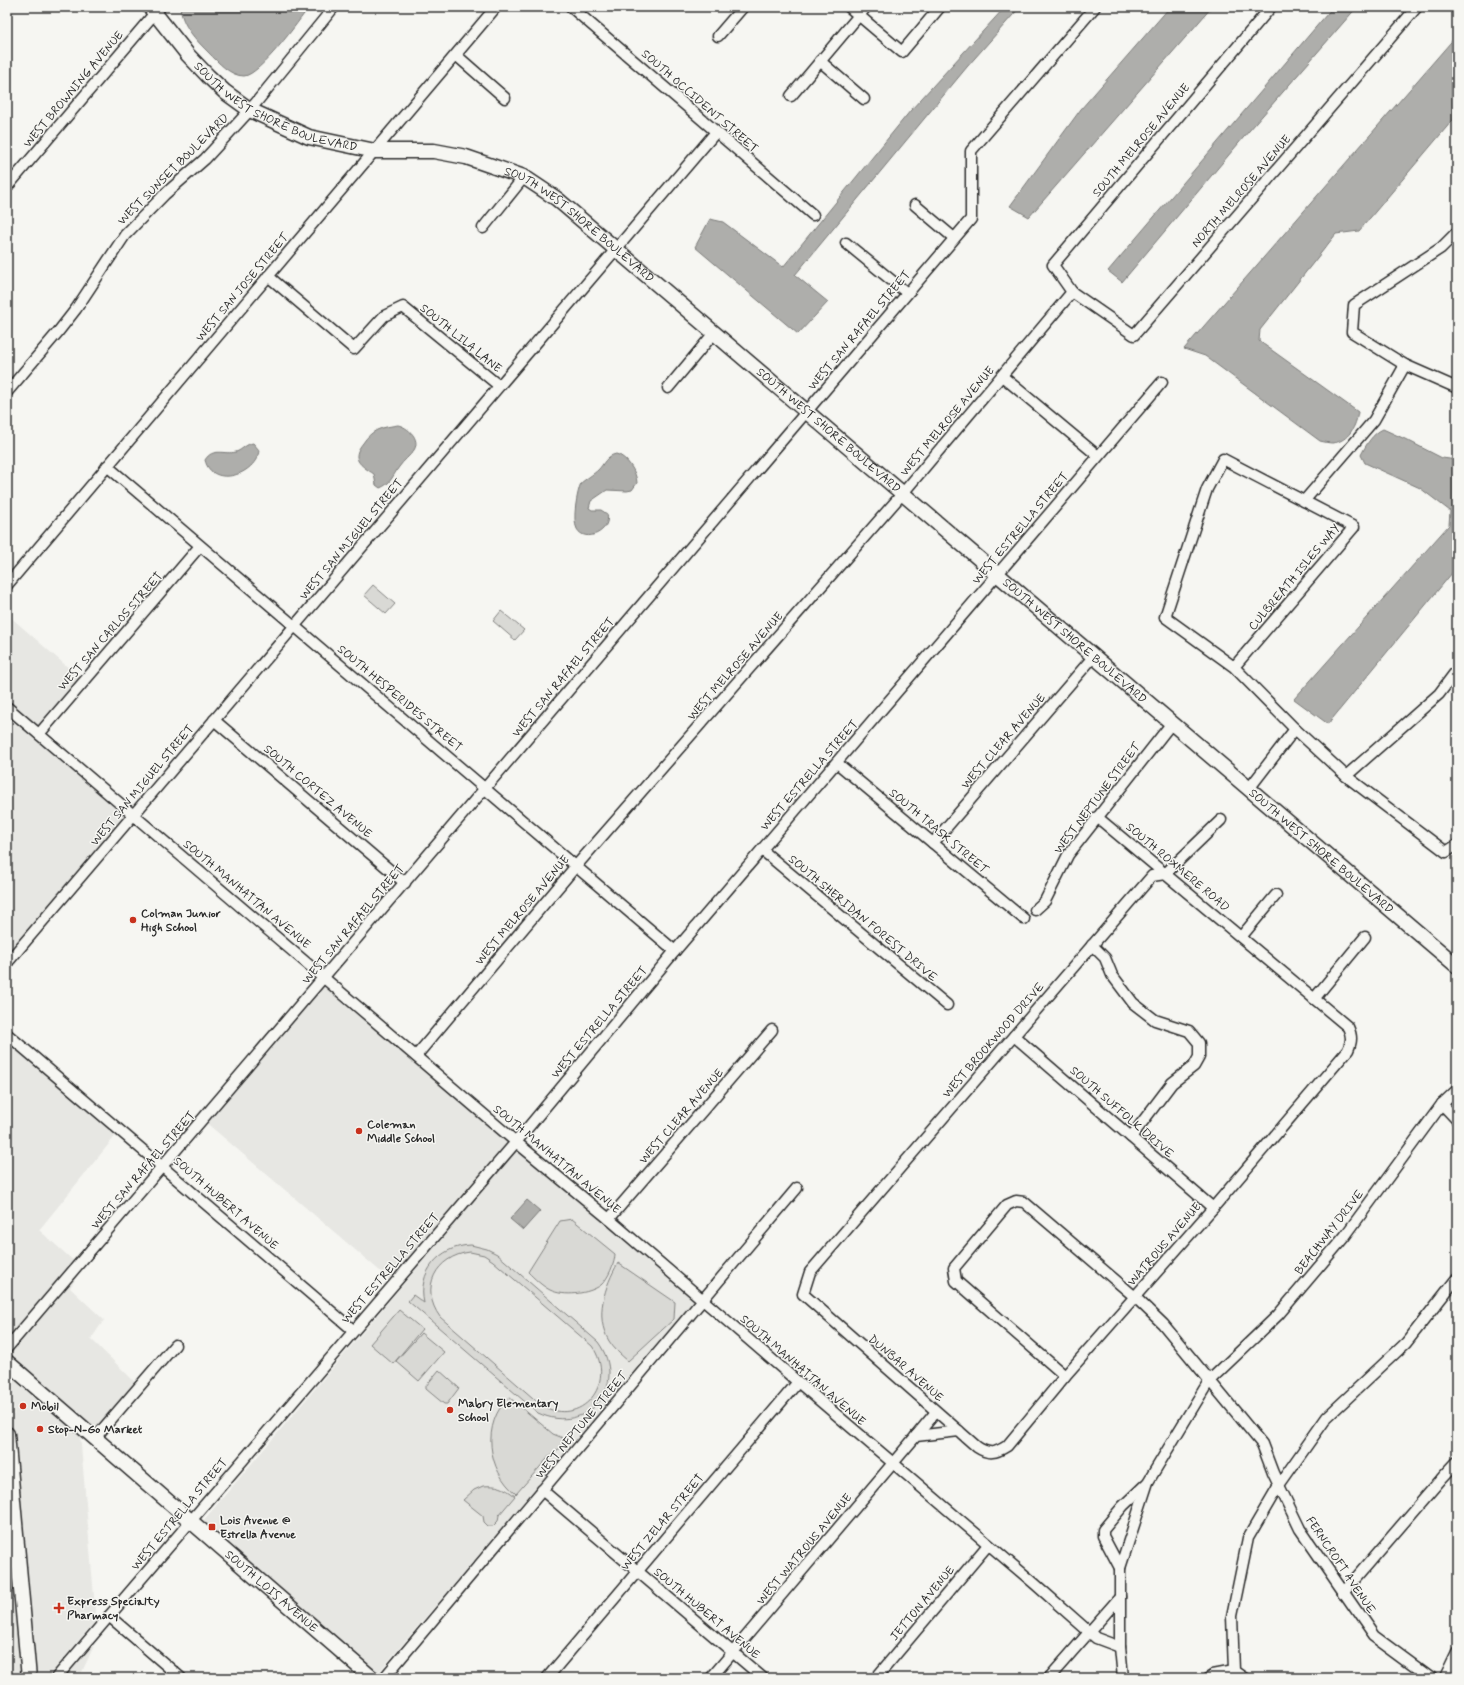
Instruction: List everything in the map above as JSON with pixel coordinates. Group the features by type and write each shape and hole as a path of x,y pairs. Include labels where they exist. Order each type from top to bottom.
{"street":[{"name":"WEST SUNSET BOULEVARD","path":"7,392 76,309 125,235 165,194 205,159 250,110 334,7"},
{"name":"WEST SAN JOSE STREET","path":"7,585 496,7"},
{"name":"SOUTH OCCIDENT STREET","path":"571,7 813,215"},
{"path":"718,36 743,7"},
{"path":"849,7 902,52 940,7"},
{"path":"791,96 866,7"},
{"name":"WEST SAN RAFAEL STREET","path":"7,1348 971,219 971,151 1095,7"},
{"name":"SOUTH MELROSE AVENUE","path":"1072,292 1053,264 1271,7"},
{"name":"NORTH MELROSE AVENUE","path":"1072,292 1134,335 1417,7"},
{"name":"SOUTH WEST SHORE BOULEVARD","path":"155,9 188,55 225,92 250,110 309,137 375,151 434,152 466,157 524,178 557,199 1094,656 1248,790 1457,966"},
{"name":"WEST BROWNING AVENUE","path":"7,187 155,9"},
{"path":"456,55 506,98"},
{"path":"820,61 864,99"},
{"name":"WEST SAN MIGUEL STREET","path":"7,963 295,626 498,385 716,132"},
{"path":"483,228 524,178"},
{"path":"915,205 954,238"},
{"path":"1457,232 1441,248 1354,305 1352,332 1405,365 1455,387 1457,386"},
{"path":"846,242 908,293"},
{"name":"SOUTH LILA LANE","path":"268,276 354,349 384,316 403,307 498,385"},
{"name":"WEST MELROSE AVENUE","path":"416,1056 576,866 903,493 1072,292"},
{"path":"668,388 714,333"},
{"path":"1405,365 1374,420 1304,501 1223,459 1207,488 1165,617 1234,667 1295,729 1346,776 1446,852 1457,845"},
{"path":"1002,376 1098,456"},
{"name":"WEST ESTRELLA STREET","path":"56,1678 353,1330 516,1142 675,951 1162,382"},
{"name":"SOUTH HESPERIDES STREET","path":"107,466 675,951"},
{"name":"CULBREATH ISLES WAY","path":"1234,667 1354,527 1304,501"},
{"name":"WEST SAN CARLOS STREET","path":"39,734 200,546"},
{"name":"WEST CLEAR AVENUE","path":"933,843 1094,656"},
{"path":"1346,776 1439,694 1457,670"},
{"name":"SOUTH MANHATTAN AVENUE","path":"7,707 516,1142 609,1219 1096,1638 1104,1642 1120,1646"},
{"name":"SOUTH CORTEZ AVENUE","path":"214,720 405,883"},
{"name":"WEST NEPTUNE STREET","path":"1035,910 1044,901 1068,855 1171,724"},
{"path":"1248,790 1295,729"},
{"name":"SOUTH TRASK STREET","path":"837,763 1024,919"},
{"name":"SOUTH ROXMERE ROAD","path":"1098,817 1348,1027 1352,1041 1348,1050"},
{"name":"WEST BROOKWOOD DRIVE","path":"803,1294 810,1272 1092,944 1152,876 1165,874 1221,820"},
{"name":"SOUTH SHERIDAN FOREST DRIVE","path":"762,850 946,1005"},
{"path":"1241,937 1276,895"},
{"path":"1314,999 1365,938"},
{"path":"1092,944 1105,958 1112,975 1133,1003 1156,1020 1189,1031 1199,1043 1199,1056 1194,1066 1172,1083 1131,1137"},
{"name":"WEST CLEAR AVENUE","path":"609,1219 772,1030"},
{"name":"SOUTH HUBERT AVENUE","path":"7,1034 353,1330"},
{"name":"SOUTH SUFFOLK DRIVE","path":"1014,1036 1213,1208"},
{"name":"WATROUS AVENUE","path":"998,1452 1007,1446 1064,1376 1213,1208 1348,1050"},
{"name":"BEACHWAY DRIVE","path":"1148,1482 1209,1381 1278,1315 1340,1242 1442,1104 1457,1090"},
{"path":"1442,1104 1457,1120"},
{"name":"WEST NEPTUNE STREET","path":"384,1678 797,1188"},
{"name":"FERNCROFT AVENUE","path":"1064,1376 956,1281 954,1268 1007,1206 1016,1201 1024,1202 1135,1297 1163,1324 1262,1444 1279,1485 1300,1529 1342,1593 1374,1636 1431,1678"},
{"path":"1234,1671 1232,1616 1248,1538 1279,1485 1327,1417 1406,1343 1457,1278"},
{"name":"DUNBAR AVENUE","path":"803,1294 958,1431 982,1450 990,1453 998,1452"},
{"path":"96,1438 175,1345"},
{"name":"SOUTH LOIS AVENUE","path":"7,1362 372,1678"},
{"name":"WEST ZELAR STREET","path":"547,1678 798,1382"},
{"name":"WEST WATROUS AVENUE","path":"711,1678 936,1412"},
{"path":"916,1436 958,1431"},
{"path":"7,1434 29,1678"},
{"path":"1342,1593 1457,1462"},
{"path":"1120,1568 1103,1536 1103,1530 1123,1506 1148,1482"},
{"path":"1123,1678 1120,1646 1120,1568 1148,1482"},
{"name":"SOUTH HUBERT AVENUE","path":"542,1490 763,1678"},
{"name":"JETTON AVENUE","path":"876,1678 988,1545"},
{"path":"1049,1678 1120,1597"},
{"path":"109,1616 181,1678"},
{"path":"1445,1678 1457,1653"},
{"path":"1208,1678 1213,1675 1234,1671 1244,1678"}],"shaded area":[{"path":"180,7 309,7 288,35 260,67 244,76 234,74 229,71 199,43 190,32 181,14"},
{"path":"1005,7 1020,7 967,67 795,275 828,302 798,334 695,247 710,219 723,222 783,267 911,110"},
{"path":"1170,7 1212,7 1029,217 1010,206 1081,109"},
{"path":"1333,7 1357,7 1249,131 1122,282 1108,271"},
{"path":"1457,35 1457,115 1359,231 1336,234 1260,330 1259,341 1358,412 1356,422 1351,432 1347,436 1339,442 1333,443 1320,441 1205,356 1184,349"},
{"path":"398,425 406,428 412,434 415,438 416,446 389,482 380,488 376,485 374,474 358,461 357,453 369,435 373,432 382,428"},
{"path":"1383,429 1442,458 1457,460 1457,567 1328,724 1294,699 1449,525 1450,511 1420,488 1365,463 1361,455 1363,451 1373,437"},
{"path":"253,443 259,450 256,459 251,466 243,472 225,476 216,474 209,469 205,460 208,456 219,452 236,452"},
{"path":"616,454 624,458 630,465 637,479 637,483 632,490 607,490 591,501 589,508 592,510 601,510 607,514 606,526 597,534 586,535 581,533 577,529 575,513 581,483 598,470 607,458"},
{"path":"373,585 395,604 386,614 364,595"},
{"path":"501,611 524,630 515,640 493,621"},
{"path":"7,614 80,678 38,728 7,702"},
{"path":"7,713 127,816 7,955"},
{"name":"Coleman Middle School","path":"324,978 516,1142 394,1283 203,1120"},
{"path":"7,1039 117,1134 39,1230 75,1262 7,1341"},
{"name":"Mabry Elementary School","path":"517,1150 698,1298 378,1673 203,1521"},
{"path":"527,1200 540,1211 523,1230 510,1219"},
{"path":"572,1219 615,1254 609,1275 604,1282 590,1291 576,1294 550,1290 538,1282 528,1272 560,1221"},
{"path":"471,1245 487,1249 497,1254 598,1342 607,1359 609,1375 606,1390 598,1403 587,1412 573,1418 556,1418 538,1413 408,1301 413,1295 424,1303 424,1281 427,1272 440,1256 449,1250","holes":["470,1252 484,1255 493,1261 592,1346 599,1360 601,1374 598,1387 591,1398 582,1407 570,1411 556,1411 541,1405 440,1317 434,1306 431,1295 431,1285 434,1275 448,1260 458,1255"]},
{"path":"618,1263 675,1302 674,1319 628,1361 609,1341 602,1322 605,1291"},
{"path":"80,1271 70,1288 104,1320 91,1339 136,1383 95,1432 7,1355"},
{"path":"399,1310 422,1329 393,1364 370,1344"},
{"path":"421,1333 444,1352 419,1381 396,1361"},
{"path":"439,1370 459,1388 447,1404 444,1404 426,1389 426,1386"},
{"path":"15,1379 80,1433 96,1620 47,1678 7,1677 7,1416 14,1415 11,1380"},
{"path":"509,1397 553,1434 563,1438 562,1448 554,1451 516,1494 506,1484 499,1473 491,1447 491,1433 494,1420 500,1408"},
{"path":"483,1486 500,1487 515,1496 499,1515 498,1521 493,1526 488,1526 484,1522 483,1516 463,1500 474,1490"},
{"path":"94,1641 93,1648 81,1674 84,1678 63,1678"}],"place":[{"name":"Colman Junior High School","path":"133,920"},
{"name":"Coleman Middle School","path":"359,1131"},
{"name":"Mobil","path":"23,1406"},
{"name":"Mabry Elementary School","path":"450,1410"},
{"name":"Stop-N-Go Market","path":"40,1429"},
{"name":"Lois Avenue @ Estrella Avenue","path":"212,1527"},
{"name":"Express Specialty Pharmacy","path":"59,1608"}]}
